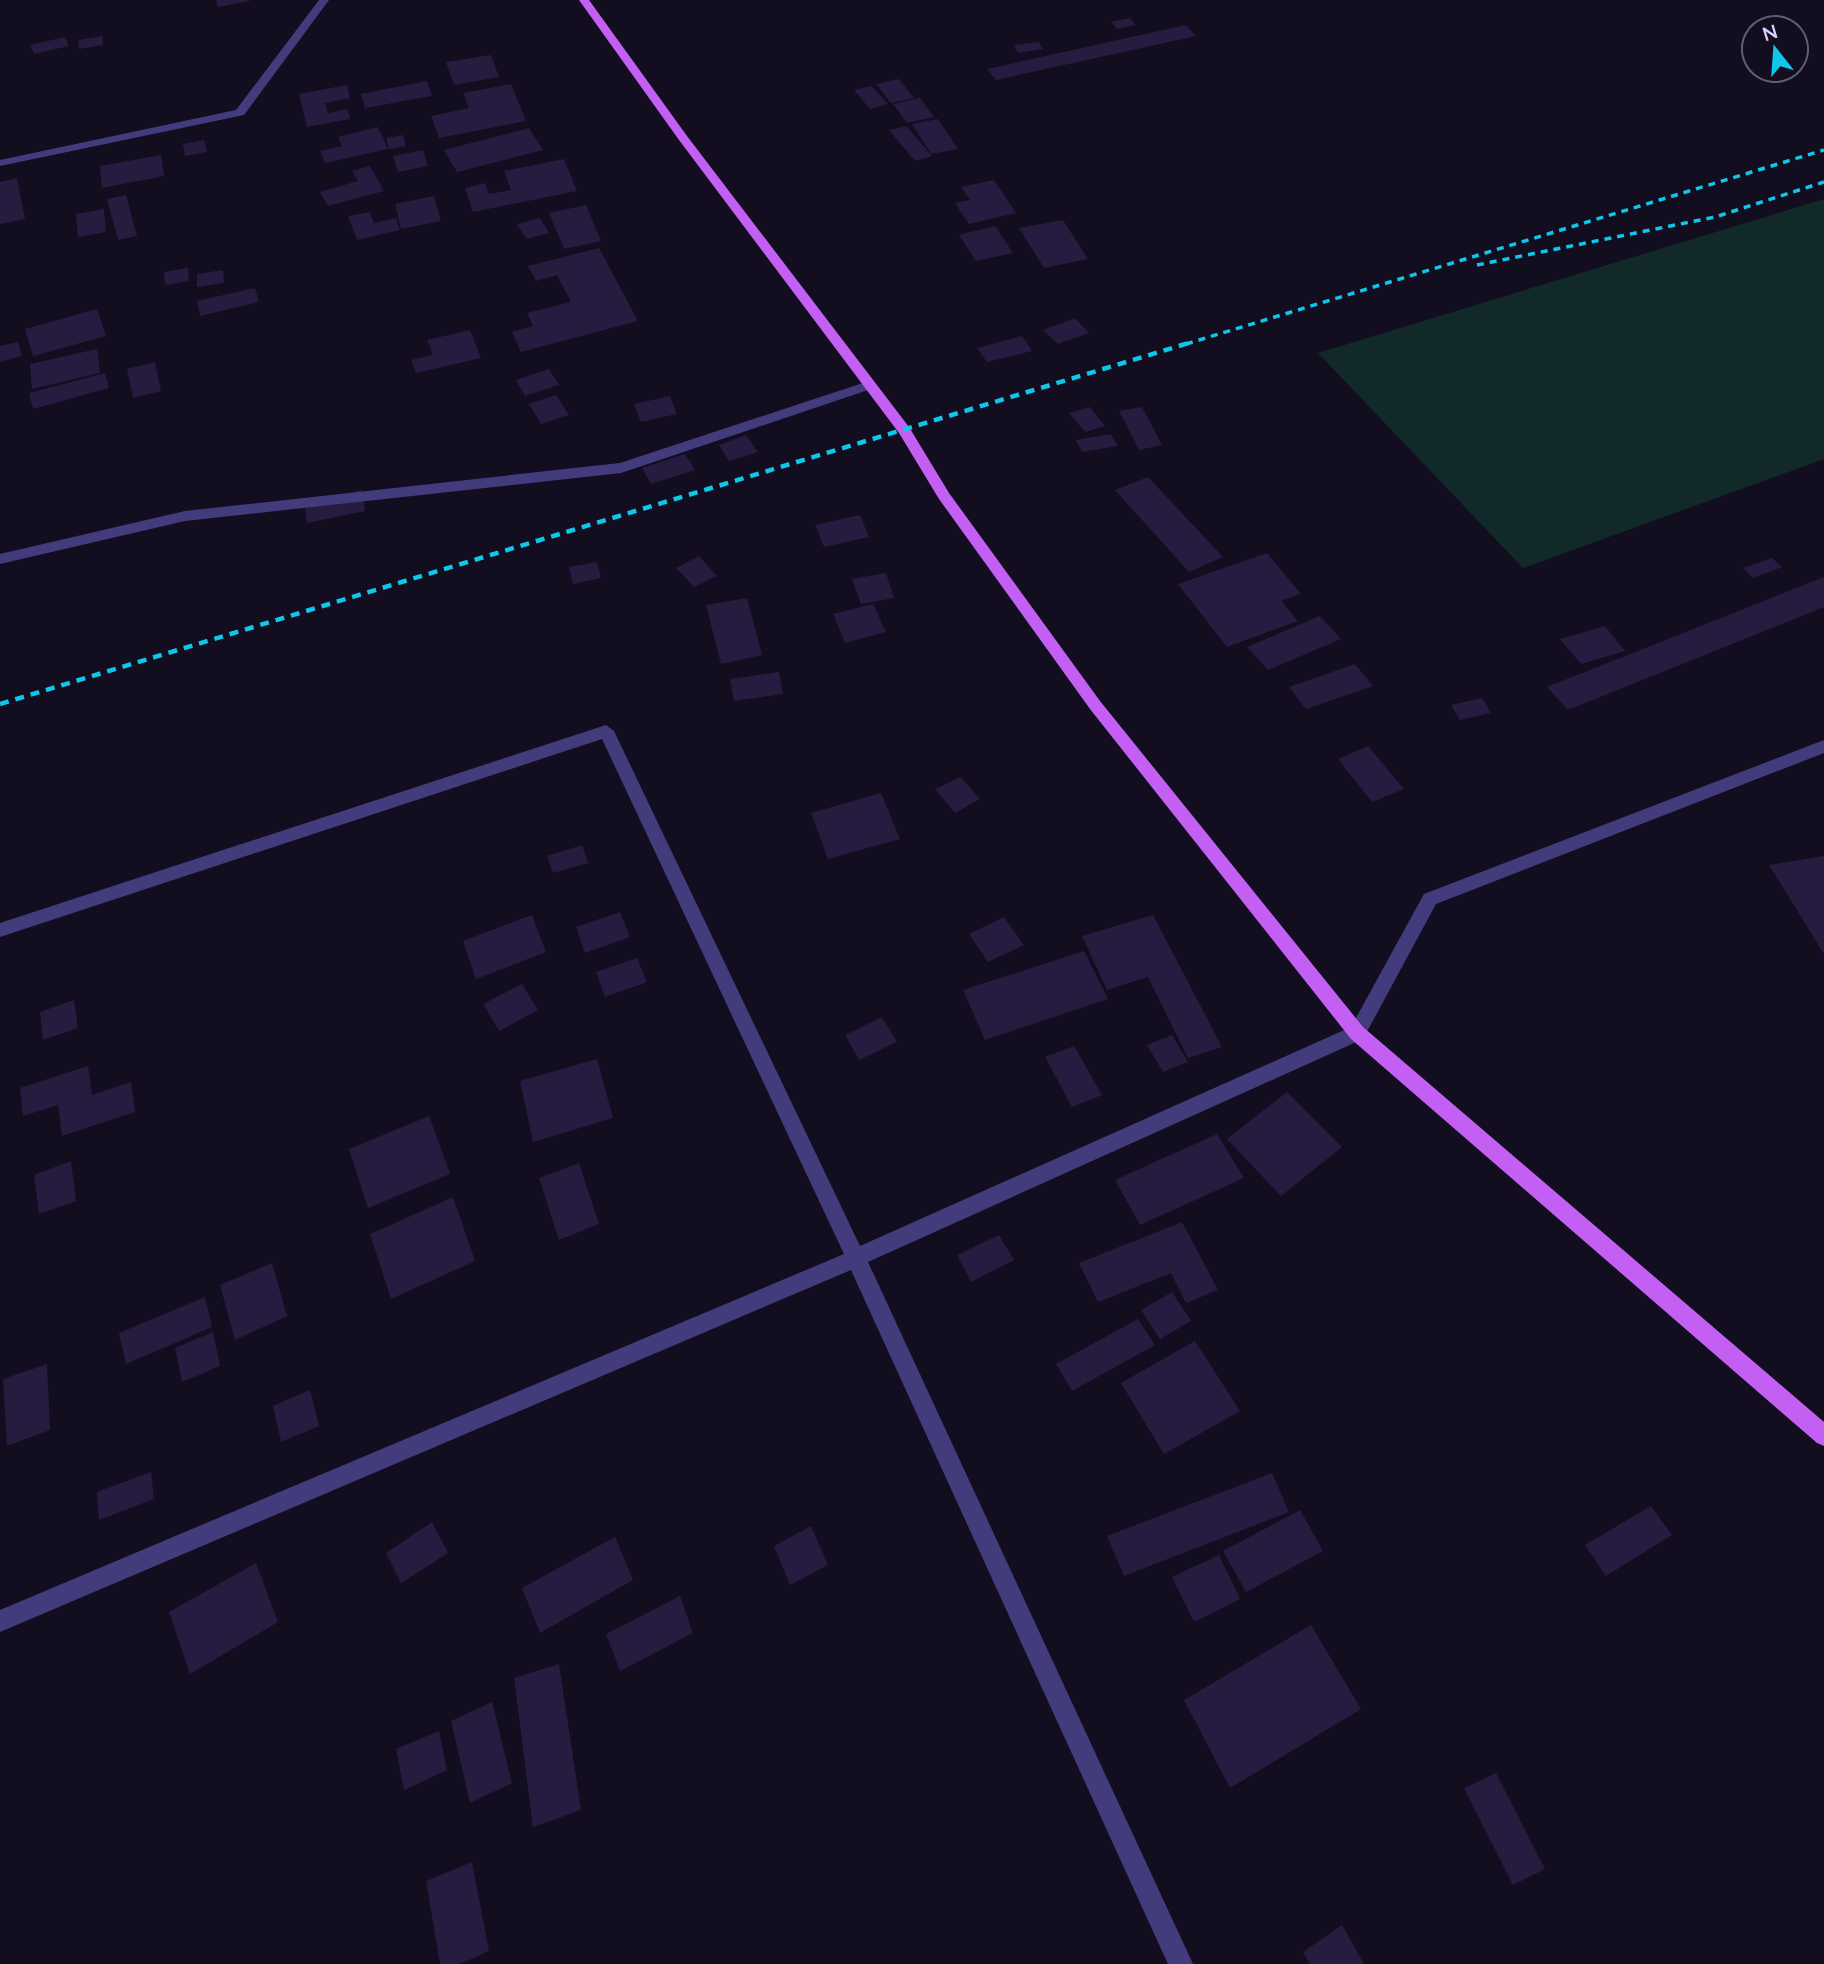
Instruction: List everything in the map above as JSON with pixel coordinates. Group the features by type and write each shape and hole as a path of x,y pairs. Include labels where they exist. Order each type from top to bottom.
{"main road":[{"path":"584,0 683,138 904,430 944,496 1095,705 1357,1033 1824,1436"}],"street":[{"path":"0,163 240,113 324,0"},
{"path":"0,559 185,516 621,468 869,385"},
{"path":"0,930 606,731 856,1258 1181,1964"},
{"path":"0,1621 856,1258 1357,1033 1430,899 1824,746"}],"green space":[{"path":"1824,199 1824,459 1523,568 1318,353"}],"building":[{"path":"216,0 249,0 250,1 218,7"},
{"path":"1130,18 1136,25 1117,29 1111,22"},
{"path":"1186,25 1196,36 996,80 987,69"},
{"path":"102,36 103,45 79,49 78,40"},
{"path":"65,37 69,46 34,54 30,45"},
{"path":"1039,42 1043,49 1018,53 1014,45"},
{"path":"491,55 499,77 454,85 446,62"},
{"path":"899,79 914,98 891,103 876,84"},
{"path":"427,81 432,96 365,108 361,94"},
{"path":"511,84 526,121 439,138 431,116 469,108 463,93"},
{"path":"347,85 350,98 325,103 328,113 347,109 350,119 307,127 299,94"},
{"path":"871,86 888,104 870,109 854,90"},
{"path":"920,98 934,117 907,123 893,104"},
{"path":"938,119 958,149 931,154 912,124"},
{"path":"906,126 932,156 915,161 889,130"},
{"path":"378,127 388,149 325,163 320,151 342,146 338,137"},
{"path":"529,128 543,150 457,172 444,150"},
{"path":"403,135 406,146 389,149 386,138"},
{"path":"204,140 207,152 185,156 183,144"},
{"path":"423,150 428,166 398,172 393,156"},
{"path":"161,155 164,176 102,188 100,166"},
{"path":"564,159 577,191 473,212 465,188 485,183 489,194 511,190 504,171"},
{"path":"370,166 384,191 328,206 320,192 358,181 352,171"},
{"path":"17,178 25,219 0,224 0,182"},
{"path":"994,180 1016,213 969,224 955,203 970,200 961,187"},
{"path":"126,195 137,236 118,240 107,199"},
{"path":"434,196 441,221 401,229 395,204"},
{"path":"586,205 601,241 564,249 549,213"},
{"path":"104,209 106,232 78,237 76,214"},
{"path":"370,212 374,223 396,218 400,230 357,240 348,216"},
{"path":"540,218 549,233 526,239 517,224"},
{"path":"1063,220 1088,259 1044,268 1019,228"},
{"path":"995,226 1013,253 976,261 959,235"},
{"path":"599,248 638,321 521,352 512,332 533,326 527,313 571,302 557,275 536,281 528,266"},
{"path":"188,268 189,281 165,285 164,272"},
{"path":"223,270 224,283 197,287 197,274"},
{"path":"255,288 259,302 200,316 197,301"},
{"path":"97,309 106,336 33,356 25,329"},
{"path":"1075,318 1089,333 1058,344 1043,330"},
{"path":"470,330 481,358 416,373 411,360 433,355 427,340"},
{"path":"1022,336 1032,351 987,362 977,348"},
{"path":"18,342 22,356 0,362 0,346"},
{"path":"97,349 100,373 32,389 30,364"},
{"path":"155,362 161,391 133,398 127,369"},
{"path":"549,369 559,385 525,396 516,380"},
{"path":"105,373 109,388 33,409 29,393"},
{"path":"556,395 569,415 541,424 529,404"},
{"path":"670,396 677,414 641,422 634,404"},
{"path":"1090,407 1105,426 1085,432 1069,413"},
{"path":"1142,407 1162,445 1139,450 1119,411"},
{"path":"1111,434 1118,446 1082,452 1076,440"},
{"path":"746,435 758,452 729,461 719,445"},
{"path":"685,454 695,470 651,484 642,468"},
{"path":"1148,477 1223,557 1189,572 1115,490"},
{"path":"362,490 365,511 307,523 304,502"},
{"path":"860,515 869,537 824,547 815,525"},
{"path":"1267,553 1301,594 1281,601 1298,621 1227,647 1178,584"},
{"path":"699,556 717,576 694,587 676,568"},
{"path":"1772,558 1782,567 1753,578 1743,568"},
{"path":"597,562 601,578 573,584 569,567"},
{"path":"886,573 894,598 861,604 852,579"},
{"path":"1824,577 1824,607 1568,710 1547,687"},
{"path":"747,598 762,655 721,664 706,605"},
{"path":"873,604 886,632 845,643 833,614"},
{"path":"1320,616 1341,639 1268,670 1247,647"},
{"path":"1605,626 1625,651 1581,664 1560,639"},
{"path":"1355,664 1373,686 1306,709 1289,687"},
{"path":"779,672 783,694 734,701 730,679"},
{"path":"1482,698 1491,713 1460,720 1451,705"},
{"path":"1368,746 1404,789 1372,802 1338,759"},
{"path":"961,777 980,799 955,813 935,789"},
{"path":"881,793 900,839 828,859 811,813"},
{"path":"582,845 588,863 553,873 547,856"},
{"path":"1824,856 1824,954 1769,865"},
{"path":"620,912 630,937 585,953 576,927"},
{"path":"532,915 546,952 476,979 463,941"},
{"path":"1153,915 1222,1047 1188,1058 1148,977 1107,990 1082,936"},
{"path":"1004,917 1024,945 988,962 969,934"},
{"path":"1084,951 1108,999 985,1040 963,990"},
{"path":"637,958 647,982 605,997 596,972"},
{"path":"522,984 538,1010 499,1031 483,1004"},
{"path":"74,1000 78,1028 43,1040 40,1012"},
{"path":"882,1017 897,1042 859,1060 845,1035"},
{"path":"1172,1035 1188,1062 1163,1072 1147,1045"},
{"path":"1074,1046 1102,1095 1072,1107 1045,1057"},
{"path":"597,1059 613,1118 533,1142 520,1081"},
{"path":"88,1066 92,1095 131,1082 135,1112 62,1136 58,1105 23,1116 20,1088"},
{"path":"1287,1092 1342,1147 1281,1196 1227,1139"},
{"path":"429,1116 450,1174 368,1208 349,1149"},
{"path":"1217,1134 1244,1178 1140,1225 1115,1180"},
{"path":"71,1161 76,1201 39,1214 34,1175"},
{"path":"579,1163 599,1224 559,1240 539,1178"},
{"path":"453,1197 475,1261 391,1299 370,1234"},
{"path":"1182,1222 1218,1290 1186,1303 1171,1273 1098,1302 1079,1263"},
{"path":"999,1235 1014,1260 971,1282 957,1255"},
{"path":"272,1263 287,1316 235,1340 220,1285"},
{"path":"1172,1292 1191,1321 1160,1339 1141,1310"},
{"path":"205,1297 212,1327 126,1364 119,1333"},
{"path":"1138,1319 1155,1345 1072,1391 1056,1364"},
{"path":"213,1332 220,1366 182,1382 175,1348"},
{"path":"1195,1341 1240,1411 1164,1454 1121,1383"},
{"path":"47,1364 50,1430 7,1446 3,1379"},
{"path":"310,1390 319,1426 281,1442 273,1406"},
{"path":"151,1472 154,1499 99,1520 97,1492"},
{"path":"1272,1473 1289,1512 1124,1576 1107,1536"},
{"path":"1651,1506 1672,1535 1606,1576 1585,1545"},
{"path":"1300,1510 1323,1551 1246,1592 1223,1551"},
{"path":"432,1522 448,1553 401,1583 386,1553"},
{"path":"811,1526 828,1565 790,1585 774,1546"},
{"path":"615,1537 633,1580 540,1633 522,1588"},
{"path":"1219,1555 1240,1599 1194,1622 1172,1577"},
{"path":"256,1563 278,1622 190,1674 169,1612"},
{"path":"680,1596 693,1633 620,1671 606,1634"},
{"path":"1311,1625 1361,1709 1230,1788 1184,1700"},
{"path":"559,1664 581,1810 533,1827 514,1678"},
{"path":"492,1702 512,1783 470,1803 451,1721"},
{"path":"439,1731 447,1770 404,1790 396,1749"},
{"path":"1496,1773 1545,1869 1513,1885 1464,1788"},
{"path":"472,1862 489,1951 460,1964 440,1964 426,1881"},
{"path":"1342,1925 1364,1964 1310,1964 1303,1952"}],"railway":[{"path":"1186,344 1824,150"},
{"path":"1477,265 1715,217 1824,182"},
{"path":"0,704 1192,342"}]}
